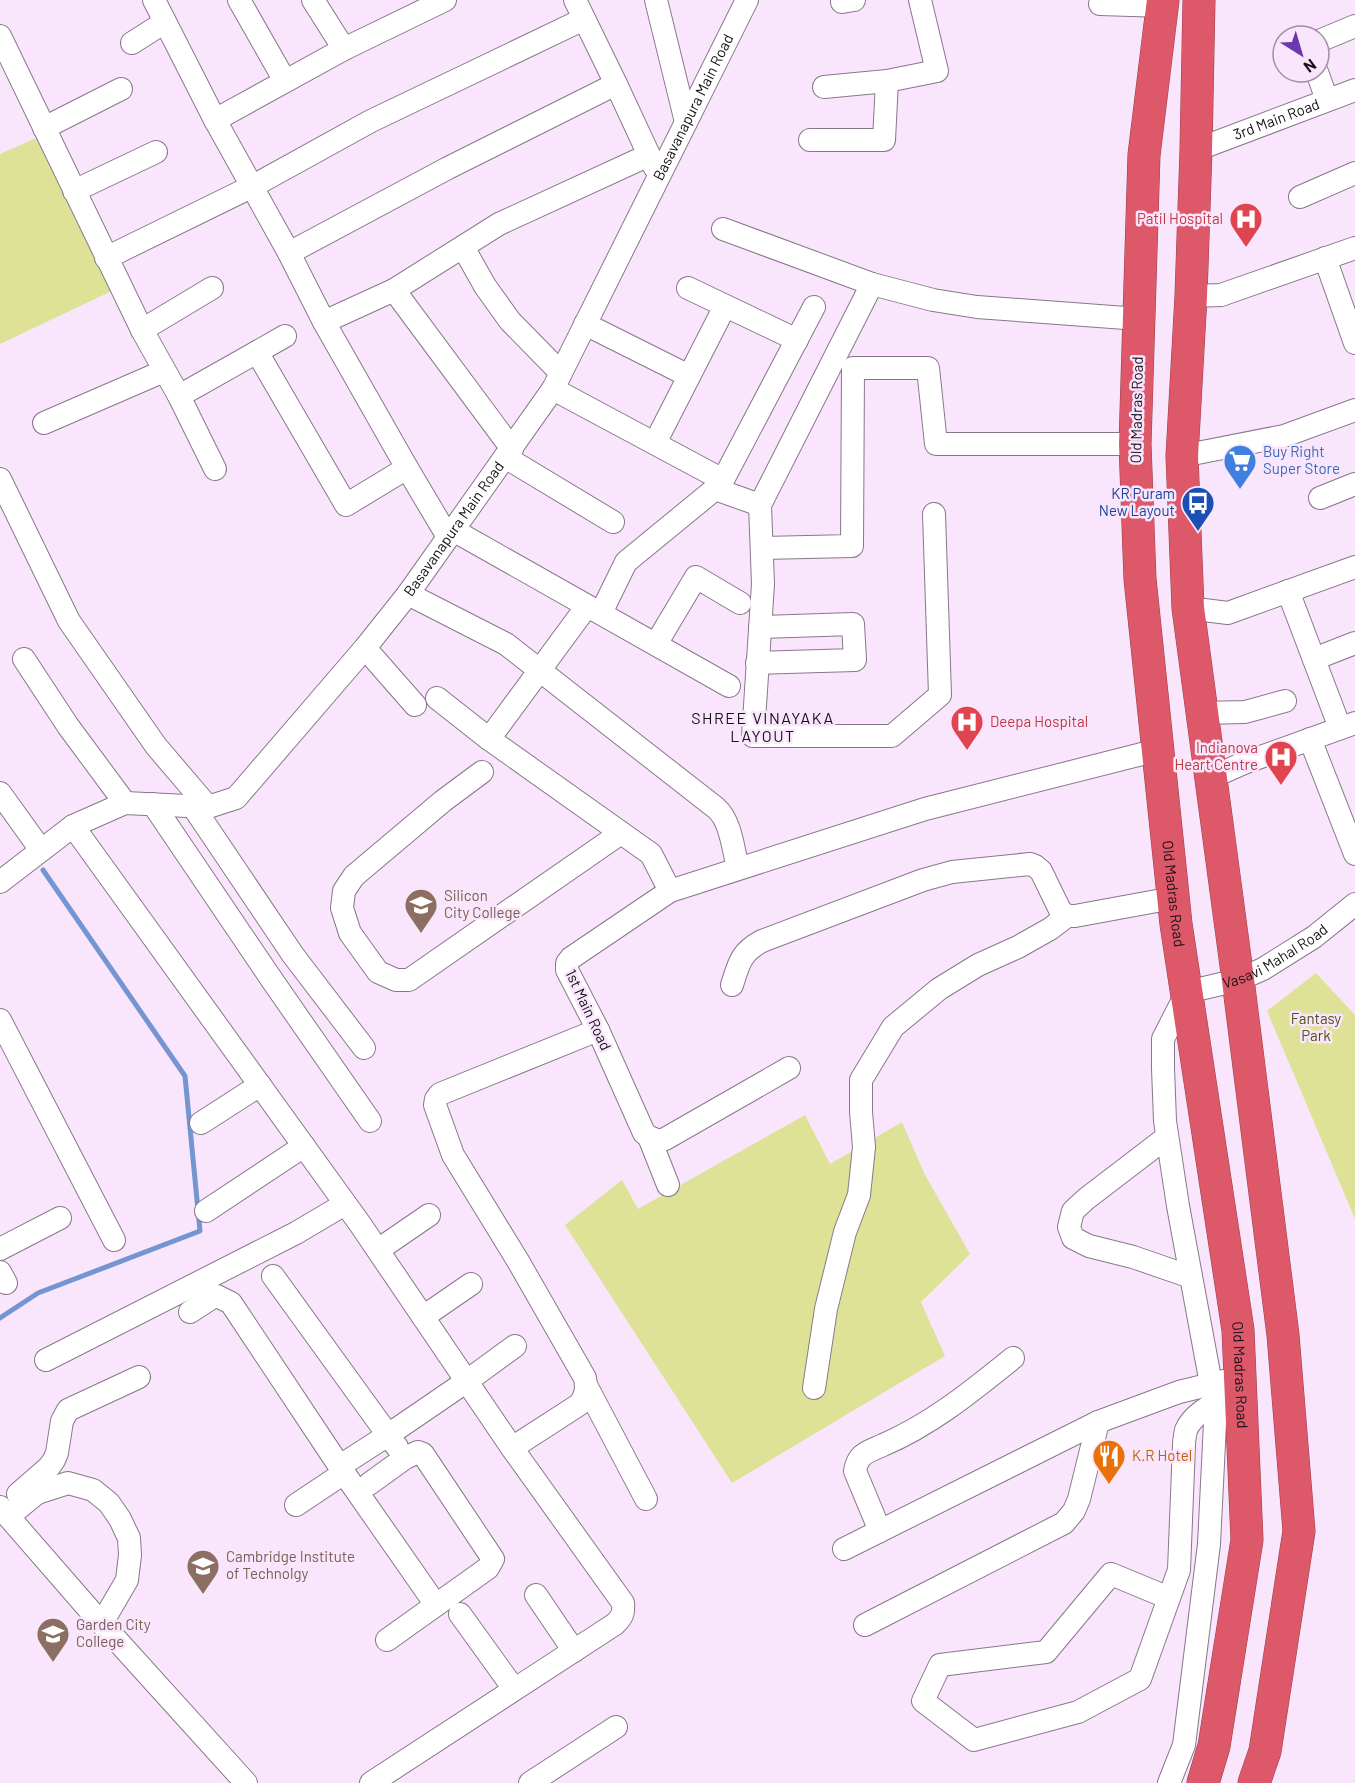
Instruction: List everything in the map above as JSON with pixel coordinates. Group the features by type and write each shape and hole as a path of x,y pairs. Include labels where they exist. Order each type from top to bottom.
{"highway":[{"path":"1199,0 1191,296 1182,456 1188,608 1283,1335 1299,1532 1265,1750 1254,1783"},
{"name":"Old Madras Road","path":"1163,3 1144,155 1135,444 1140,579 1173,898 1238,1330 1227,1390 1247,1540 1214,1746 1203,1783"},
{"path":"1156,60 1198,59"}],"street":[{"path":"154,0 215,120 253,186 324,322 407,468 451,533 729,686"},
{"path":"239,0 285,81"},
{"path":"313,0 344,50"},
{"path":"215,120 344,50 406,8 445,0"},
{"path":"656,0 686,122"},
{"name":"Basavanapura Main Road","path":"0,882 73,826 125,802 201,808 236,798 365,648 408,594 557,381 747,0"},
{"path":"824,87 887,81 937,70 920,0"},
{"path":"1100,4 1163,3"},
{"path":"106,258 253,186 579,10 659,178"},
{"path":"132,43 165,22"},
{"path":"1331,36 1355,26"},
{"path":"1,42 142,330 179,396 215,469"},
{"path":"810,140 884,141 887,81"},
{"path":"289,253 448,168 616,84"},
{"path":"1321,84 1327,100"},
{"path":"44,128 121,89"},
{"name":"3rd Main Road","path":"1196,150 1355,90"},
{"path":"74,191 156,152"},
{"path":"324,322 394,291 499,224 649,155"},
{"path":"1300,197 1355,173"},
{"path":"723,229 872,284 933,300 977,306 1139,319"},
{"path":"463,247 485,286 557,381 719,484 760,505"},
{"path":"1191,296 1221,295 1355,248"},
{"path":"1325,258 1353,331"},
{"path":"872,284 760,505 763,584 753,736 892,736 940,695 934,514"},
{"path":"142,330 212,288"},
{"path":"688,288 797,340"},
{"path":"394,291 508,453 613,522"},
{"path":"655,443 725,306"},
{"path":"489,739 540,671 594,610 626,562 719,484 814,307"},
{"path":"585,324 689,376"},
{"path":"179,396 285,336"},
{"path":"257,352 346,505 407,468"},
{"path":"762,548 852,546 853,368 928,368 936,444 1135,444"},
{"path":"44,423 164,371"},
{"path":"1182,456 1284,436 1355,410"},
{"path":"1,482 69,621 201,808 293,955 364,1048"},
{"path":"1320,498 1355,484"},
{"path":"1188,608 1228,613 1355,567"},
{"path":"656,644 696,577 740,603"},
{"path":"1210,778 1244,763 1348,726 1314,659 1288,591"},
{"path":"408,594 506,644 721,813 726,822 738,868"},
{"path":"757,663 855,660 854,624 760,627"},
{"path":"1314,659 1355,643"},
{"path":"365,648 415,705"},
{"path":"24,659 68,726 125,802"},
{"path":"437,698 489,739 651,854 670,891 926,809 1158,750"},
{"path":"1202,713 1245,712 1285,701"},
{"path":"1310,739 1355,854"},
{"path":"482,772 443,801 354,876 344,891 342,908 350,933 378,972 396,980 409,980 621,833"},
{"path":"0,793 41,850"},
{"path":"153,804 370,1121"},
{"path":"73,826 378,1250 512,1448 623,1603 622,1618 574,1652 371,1783"},
{"path":"732,985 741,957 750,947 923,880 952,872 1030,864 1041,871 1060,910 1067,916"},
{"name":"1st Main Road","path":"668,1185 649,1137 644,1133 598,1030 570,976 567,963 571,958 670,891"},
{"path":"814,1388 826,1309 845,1232 859,1195 864,1147 861,1080 893,1027 939,989 978,965 1050,929 1067,916 1173,898"},
{"name":"Vasavi Mahal Road","path":"1186,992 1238,980 1263,969 1314,937 1355,904"},
{"path":"266,972 293,955"},
{"path":"1169,1783 1184,1745 1227,1390 1191,1277 1167,1137 1163,1039 1186,992"},
{"path":"0,1020 114,1240"},
{"path":"598,1030 440,1094 435,1105 453,1155 585,1378 587,1387 646,1499"},
{"path":"649,1137 658,1141 665,1138 789,1068"},
{"path":"201,1123 260,1085"},
{"path":"1167,1137 1086,1198 1073,1211 1069,1227 1073,1238 1089,1246 1133,1257 1191,1277"},
{"path":"206,1211 304,1146"},
{"path":"46,1360 296,1233 345,1204"},
{"path":"378,1250 429,1215"},
{"path":"0,1249 60,1218"},
{"path":"273,1276 405,1458"},
{"path":"423,1317 471,1284"},
{"path":"190,1312 218,1296 231,1303 342,1470 436,1605"},
{"path":"296,1505 388,1435 515,1346"},
{"path":"880,1531 855,1471 856,1461 864,1454 903,1437 954,1406 1013,1358"},
{"path":"3,1510 49,1467 57,1453 62,1421 69,1410 139,1377"},
{"path":"512,1448 580,1404 587,1387"},
{"path":"844,1549 1098,1422 1179,1392 1227,1390"},
{"path":"1169,1598 1111,1574 1046,1652 940,1665 923,1701 974,1740 1078,1712 1140,1679 1169,1598 1179,1570 1186,1430 1194,1419 1227,1390"},
{"path":"865,1625 1064,1523 1079,1499 1098,1422"},
{"path":"369,1484 405,1458 418,1452 423,1454 493,1559 488,1568 387,1640"},
{"path":"3,1510 37,1493 68,1483 93,1490 109,1503 129,1538 130,1555 127,1580 102,1623"},
{"path":"3,1510 246,1783"},
{"path":"536,1595 574,1652"},
{"path":"460,1614 514,1689"},
{"path":"530,1783 616,1727"}],"green space":[{"path":"41,136 116,289 0,344 0,154"},
{"name":"Fantasy Park","path":"1316,973 1355,1015 1355,1219 1267,1011"},
{"path":"805,1115 830,1164 902,1122 924,1173 970,1254 921,1302 945,1356 732,1483 565,1225 622,1180 638,1209"}],"waterway":[{"path":"0,1318 38,1293 200,1231 185,1076 43,870"}],"place":[{"name":"Patil Hospital","path":"1246,248"},
{"name":"Buy Right Super Store","path":"1240,490"},
{"name":"KR Puram New Layout","path":"1198,532"},
{"name":"Deepa Hospital","path":"967,751"},
{"name":"Indianova Heart Centre","path":"1281,786"},
{"name":"Silicon City College","path":"421,934"},
{"name":"K.R Hotel","path":"1109,1485"},
{"name":"Cambridge Institute of Technolgy","path":"203,1595"},
{"name":"Garden City College","path":"53,1663"}],"district":[{"name":"SHREE VINAYAKA LAYOUT","path":"763,727"}]}
